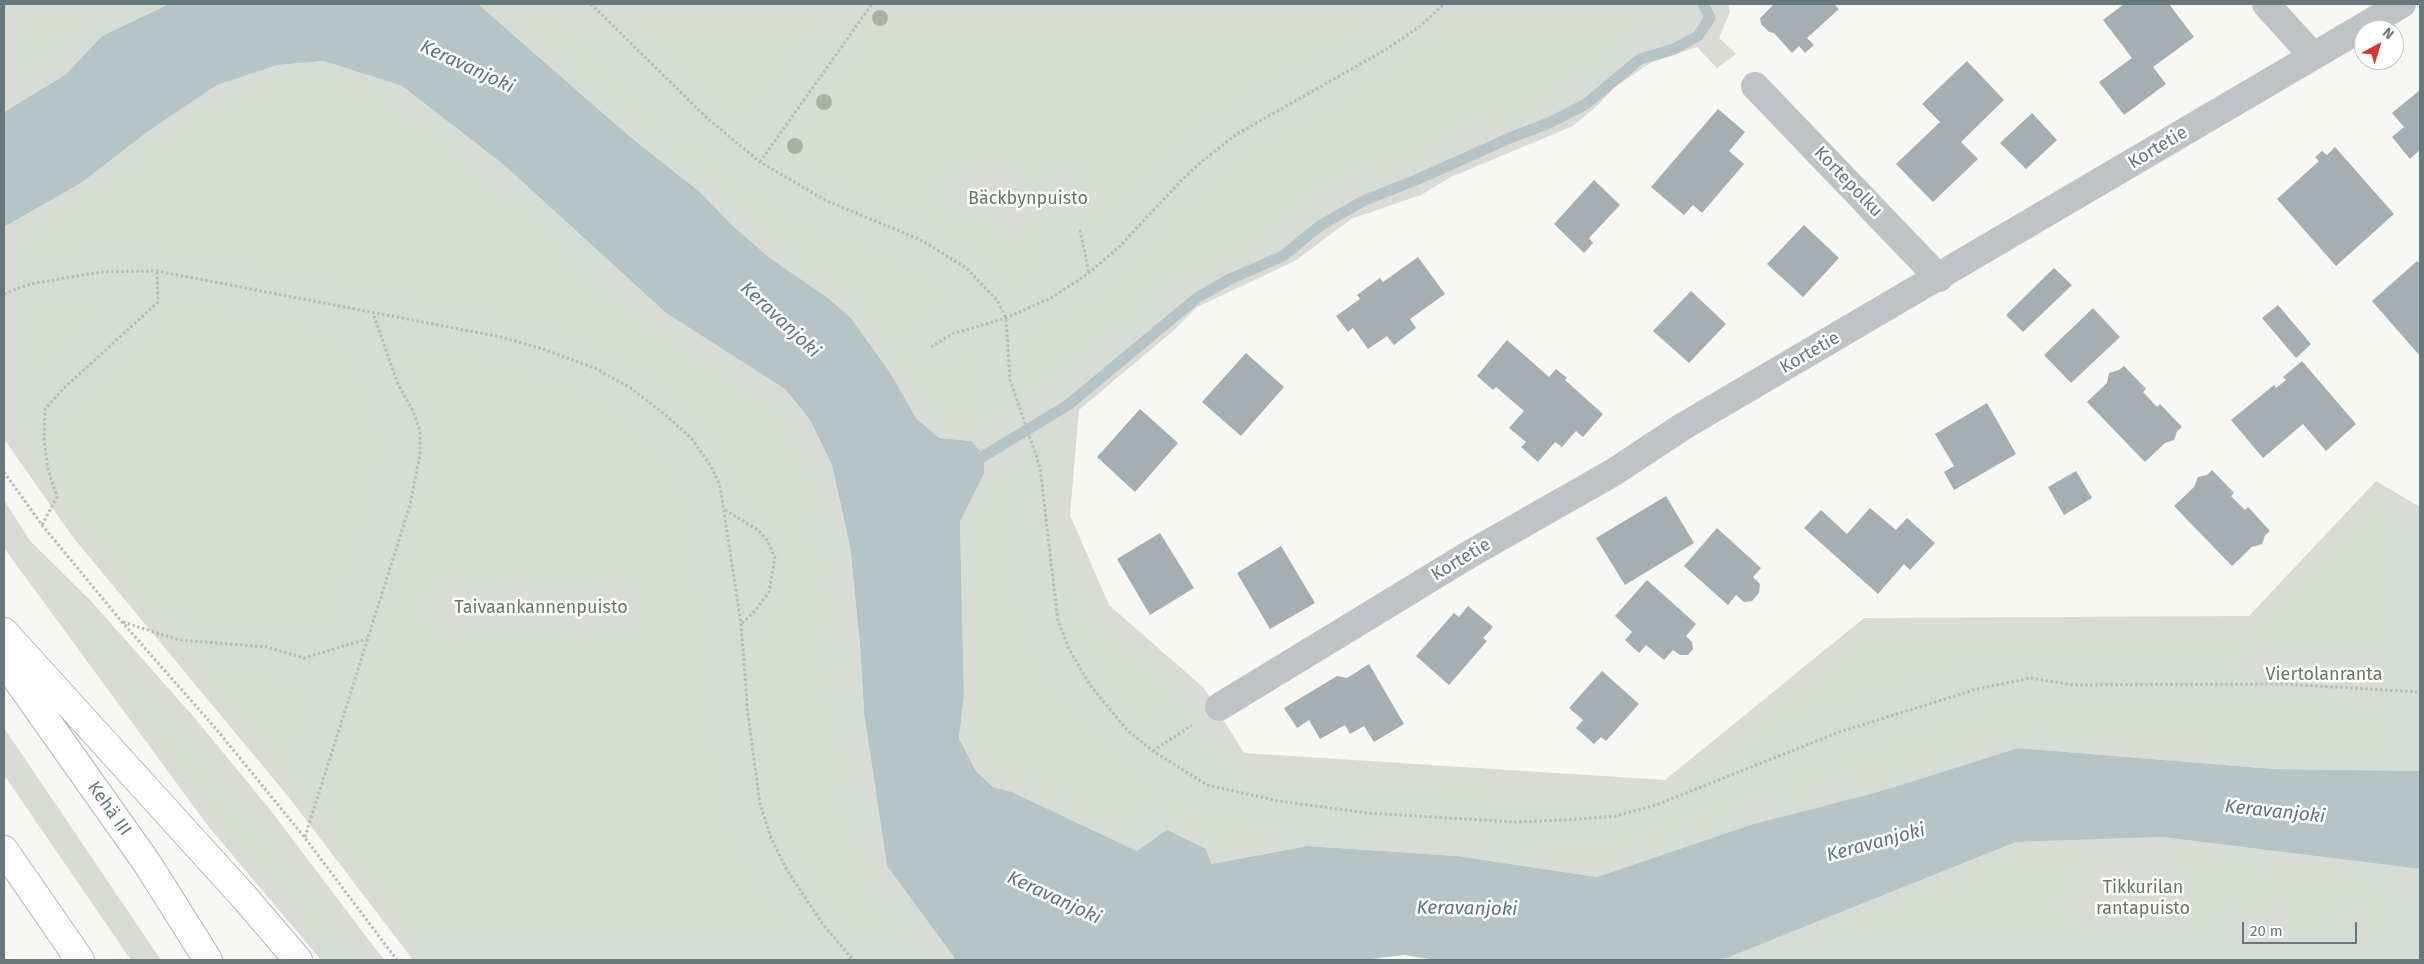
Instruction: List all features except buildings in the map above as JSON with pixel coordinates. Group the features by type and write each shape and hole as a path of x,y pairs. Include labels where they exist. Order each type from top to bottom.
{"highway":[{"path":"4,632 245,898 298,960"},
{"name":"Kehä III","path":"4,661 147,863 208,960"},
{"path":"4,850 80,960"}],"street":[{"path":"2266,4 2313,56"},
{"name":"Kortetie","path":"1219,707 1470,554 1614,472 1682,427 1939,278 2402,4"},
{"name":"Kortepolku","path":"1755,86 1939,278"}],"path":[{"path":"591,4 706,118 760,162 827,202 921,240 966,268 996,300 1006,318 1010,380 1040,468 1058,621 1070,651 1090,685 1127,730 1153,751 1207,785 1278,801 1368,812 1460,819 1515,822 1616,816 1656,805 1839,732 1977,689 2031,678 2073,685 2283,684 2420,692"},
{"path":"760,162 872,4"},
{"path":"931,347 952,334 1006,318 1051,298 1089,273 1119,247 1201,162 1237,134 1385,50 1419,27 1444,4"},
{"path":"1080,230 1089,273"},
{"path":"4,294 30,284 100,272 157,271 501,337 543,349 597,369 632,389 668,416 691,438 711,466 720,486 741,624 748,714 760,804 771,838 787,870 822,923 853,960"},
{"path":"42,525 57,497 48,470 44,438 45,409 64,388 158,302 157,271"},
{"path":"305,838 410,505 420,455 420,432 413,411 397,382 373,313"},
{"path":"4,472 42,525 122,622 217,730 305,838 397,960"},
{"path":"724,510 758,530 768,540 775,558 769,592 755,611 741,624"},
{"path":"122,622 179,640 267,647 304,658 367,639"},
{"path":"1153,751 1219,707"}],"green space":[{"path":"4,4 169,4 102,36 65,75 4,112"},
{"name":"Bäckbynpuisto","path":"478,4 1728,4 1730,12 1719,38 1736,54 1717,68 1697,47 1650,63 1614,88 1598,105 1573,126 1451,177 1421,195 1351,219 1295,261 1197,307 1172,332 1079,410 1070,515 1109,605 1204,688 1244,753 1665,780 1864,618 2249,616 2376,481 2420,507 2420,771 2273,769 2018,748 1878,792 1753,824 1597,877 1457,856 1309,846 1211,864 1137,851 1012,792 993,787 976,771 959,738 964,696 960,522 984,474 971,441 939,438 916,418 891,374 851,318 828,298 770,258 734,227 700,192 628,135"},
{"name":"Taivaankannenpuisto","path":"324,61 402,86 504,165 666,313 785,389 810,420 832,465 850,546 860,645 864,713 887,866 956,960 413,960 291,800 72,536 4,439 4,227 81,183 150,130 217,85 278,65"},
{"path":"4,500 31,542 91,601 193,716 268,807 384,960 321,960 208,826 4,548"},
{"path":"4,728 161,960 131,960 4,775"},
{"name":"Tikkurilan rantapuisto","path":"2162,837 2420,869 2420,960 1710,960 1727,958 2016,842"}],"water":[{"name":"Keravanjoki","path":"169,4 478,4 628,135 700,192 734,227 770,258 828,298 851,318 891,374 916,418 939,438 971,441 980,451 984,463 984,474 960,522 964,696 959,738 976,771 993,787 1012,792 1137,851 1167,830 1206,849 1211,864 1308,846 1457,856 1597,877 1753,824 1878,792 2018,748 2273,769 2420,771 2420,869 2162,837 2016,842 1727,958 1710,960 1436,960 1404,955 1363,960 956,960 887,866 864,713 860,645 850,546 832,465 810,420 785,389 666,313 504,165 402,86 324,61 278,65 217,85 150,130 81,183 4,227 4,112 65,75 102,36"}],"waterway":[{"path":"969,465 1068,405 1198,297 1230,279 1283,256 1321,225 1365,200 1549,123 1586,104 1640,59 1674,49 1698,36 1710,18 1703,4"}],"park label":[{"name":"Viertolanranta","path":"2324,675"}]}
